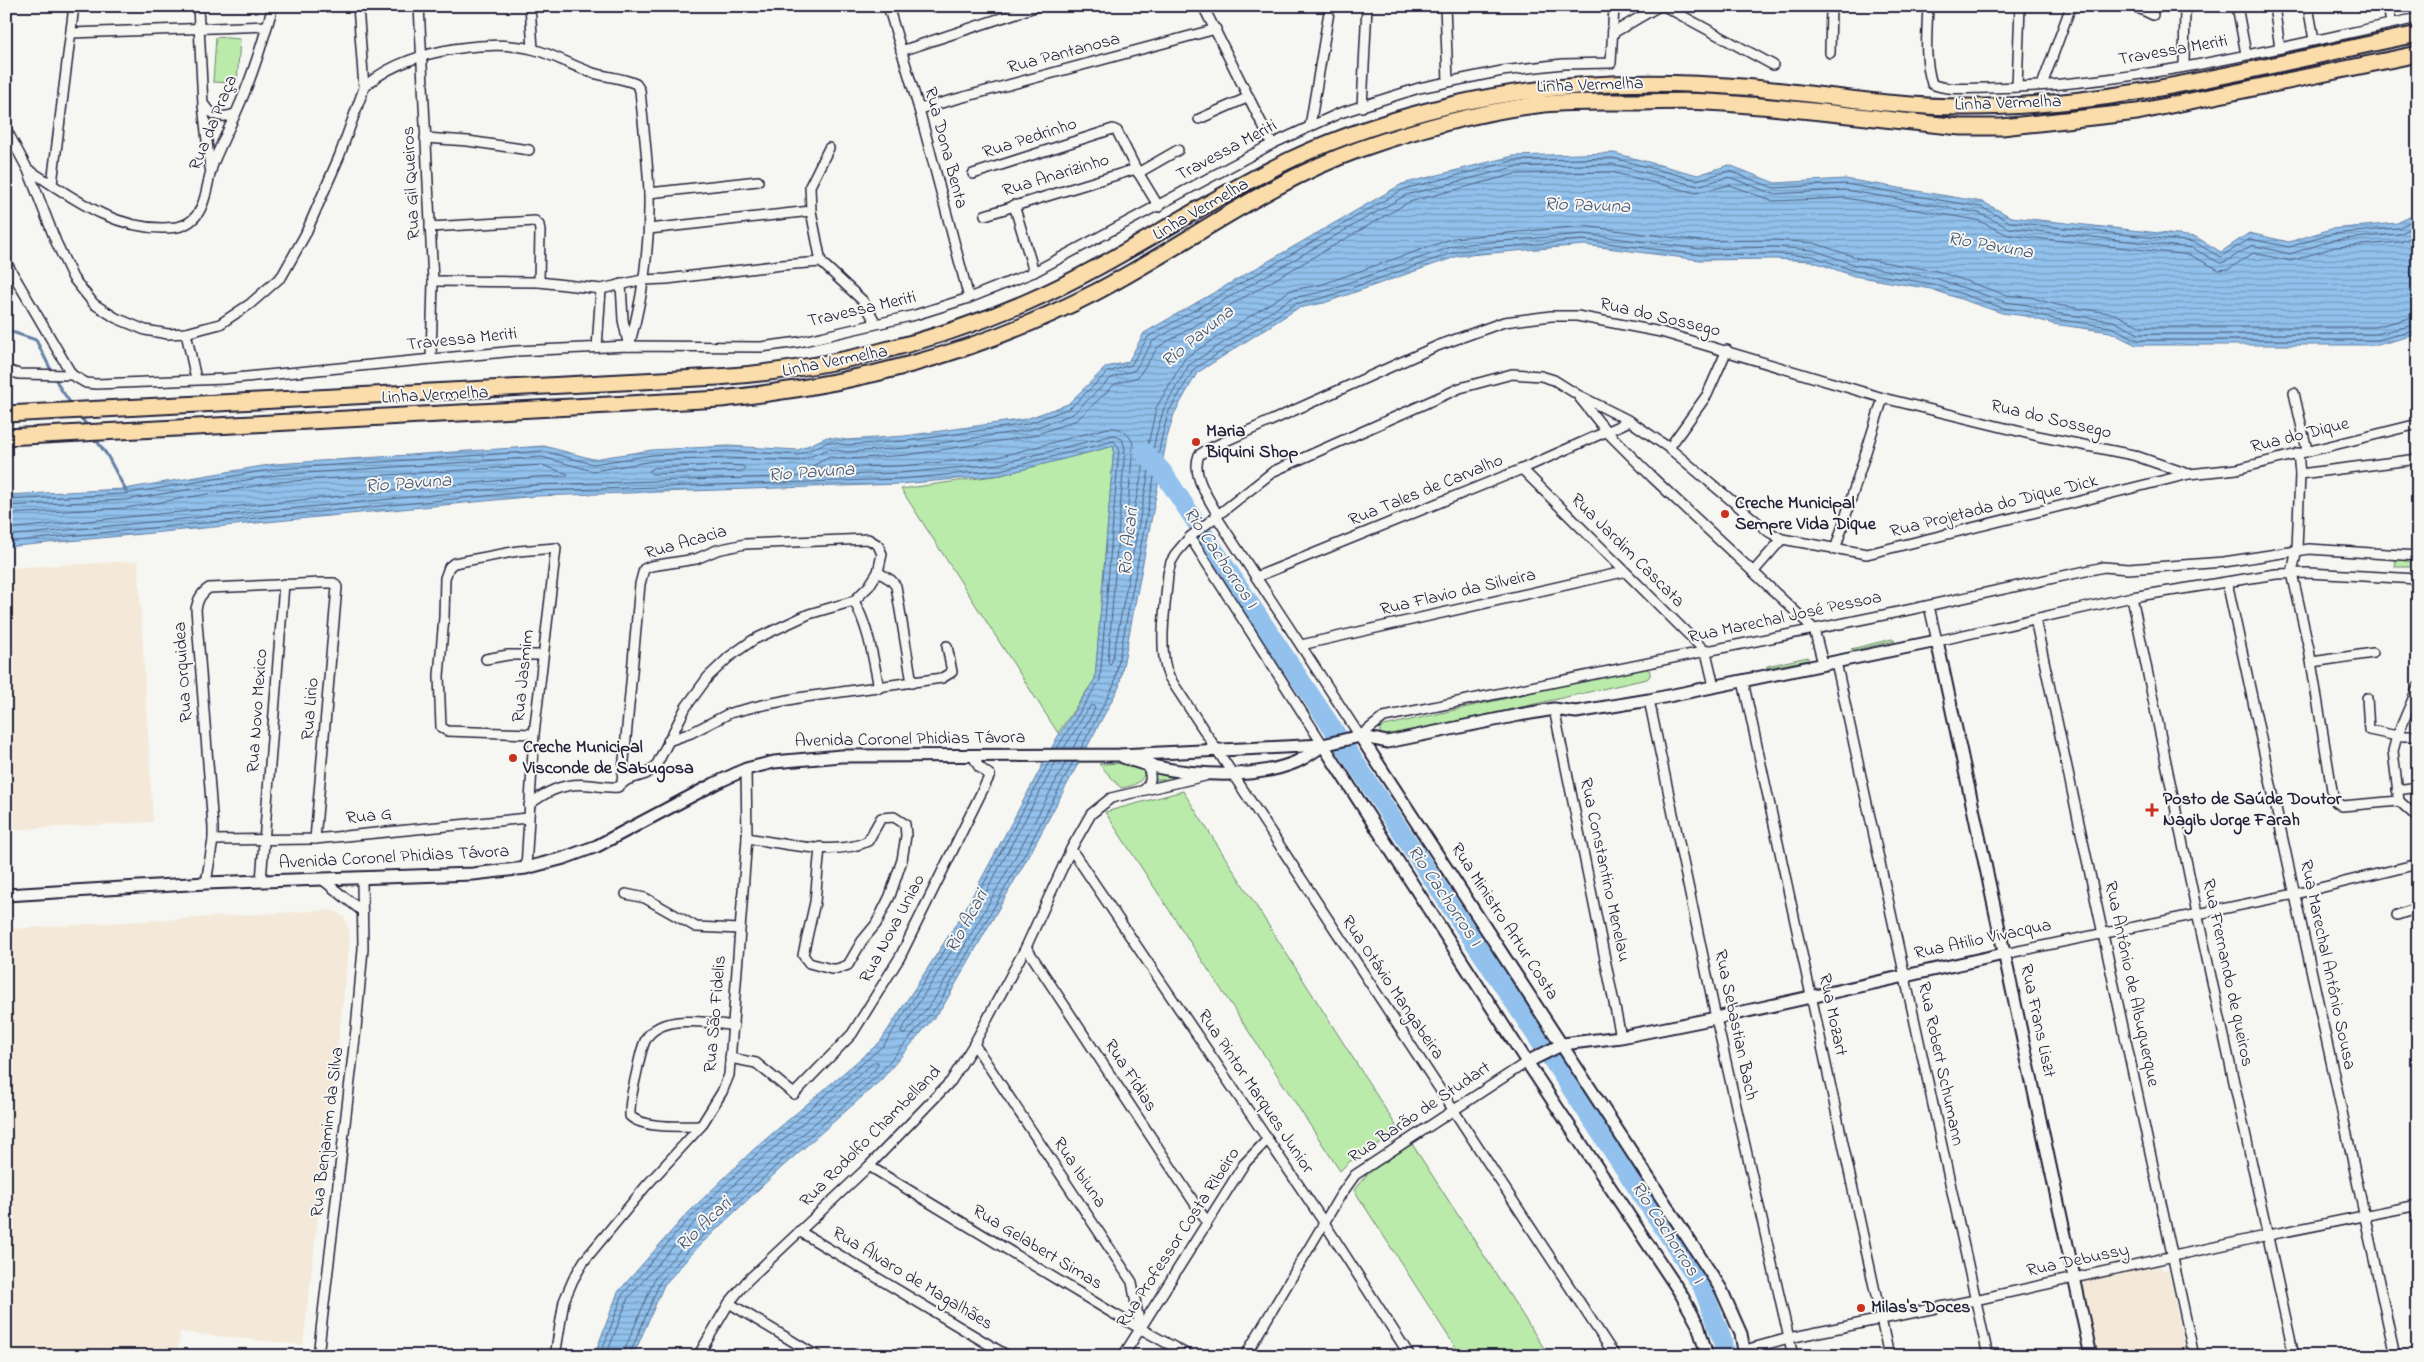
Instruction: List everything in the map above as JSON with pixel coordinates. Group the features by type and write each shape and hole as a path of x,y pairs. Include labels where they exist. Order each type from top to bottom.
{"highway":[{"name":"Linha Vermelha","path":"6,414 718,377 783,370 857,356 920,340 1025,303 1116,256 1258,177 1335,140 1379,124 1479,99 1586,86 1681,83 1746,87 1911,105 2010,106 2074,102 2131,94 2418,34"},
{"name":"Linha Vermelha","path":"6,437 721,399 791,391 872,376 992,339 1069,305 1103,288 1219,219 1316,168 1358,150 1440,124 1499,111 1545,104 1584,102 1706,102 1962,127 2002,127 2137,112 2418,54"}],"street":[{"path":"52,184 74,6"},
{"path":"198,6 210,168"},
{"name":"Rua da Praça","path":"28,170 101,215 120,222 140,227 176,228 189,223 197,215 203,203 210,168 246,90 273,6"},
{"path":"6,129 28,170 56,242 73,278 94,304 116,318 145,330 168,334 186,333 220,324 250,304 282,276 305,235 339,157 364,88 358,6"},
{"name":"Rua Gil Queiros","path":"419,6 432,281 431,359"},
{"path":"530,6 533,49"},
{"name":"Rua Dona Benta","path":"888,6 919,109 968,298"},
{"path":"901,50 1038,6"},
{"path":"1203,6 1272,144"},
{"path":"1310,126 1330,6"},
{"path":"1362,107 1367,6"},
{"path":"1445,6 1448,81"},
{"path":"1613,33 1614,6"},
{"path":"1613,33 1659,6"},
{"path":"1664,6 1773,65"},
{"path":"1830,53 1831,6"},
{"name":"Travessa Meriti","path":"1928,6 1926,55 1932,84 1944,87 2017,87 2115,78 2280,48 2418,18"},
{"path":"2017,87 2020,6"},
{"path":"2042,85 2071,6"},
{"path":"2134,6 2153,15"},
{"path":"2184,65 2185,6"},
{"path":"2237,6 2246,54"},
{"path":"2274,6 2280,48"},
{"path":"2308,6 2314,40"},
{"path":"2388,6 2391,24"},
{"path":"71,32 267,26"},
{"name":"Rua Pantanosa","path":"919,109 1216,29"},
{"name":"Travessa Meriti","path":"72,375 81,381 96,384 225,379 516,351 628,346 761,347 799,342 915,315 968,298 1034,272 1159,207 1272,144 1310,126 1362,107 1448,81 1524,68 1562,64 1611,63 1613,33"},
{"path":"364,88 380,73 422,56 469,48 533,49 588,72 634,83 640,90 649,192 649,229 635,325 628,346"},
{"path":"1198,120 1249,97"},
{"path":"204,105 215,116 235,114"},
{"name":"Rua Pedrinho","path":"973,174 1110,129 1117,131 1137,171"},
{"path":"425,138 468,140 529,150"},
{"path":"829,148 810,186 811,211 821,262 863,301 876,323"},
{"name":"Rua Anarizinho","path":"985,215 1014,205 1137,171 1178,150"},
{"path":"1137,171 1159,207"},
{"path":"649,192 758,181"},
{"path":"1014,205 1034,272"},
{"path":"649,229 811,211"},
{"path":"430,228 535,222 539,225 540,231 539,282"},
{"path":"6,262 72,375"},
{"path":"432,281 539,282 601,288 642,280 667,279 821,262"},
{"path":"621,284 623,320 628,346"},
{"path":"597,348 601,288"},
{"name":"Rua do Sossego","path":"1217,515 1197,474 1196,467 1199,455 1359,380 1437,346 1504,322 1551,316 1577,316 1661,332 1883,398 2038,436 2133,455 2189,474"},
{"path":"186,333 196,379"},
{"path":"1670,448 1707,395 1726,350"},
{"path":"6,370 19,374 72,375"},
{"name":"Rua Projetada do Dique Dick","path":"1206,522 1267,476 1290,462 1460,388 1512,374 1541,376 1554,380 1578,395 1630,420 1670,448 1769,532 1782,539 1835,550 1867,554 2189,474"},
{"path":"2294,393 2303,452 2296,550 2292,574 2312,662 2336,802 2342,806 2352,806 2399,801"},
{"path":"1578,395 1607,432 1814,629 1823,664"},
{"path":"1835,550 1883,398"},
{"name":"Rua Tales de Carvalho","path":"1256,577 1522,469 1630,420"},
{"name":"Rua do Dique","path":"2189,474 2237,469 2418,424"},
{"path":"2300,474 2418,459"},
{"name":"Rua Jardim Cascata","path":"1522,469 1623,572 1706,652"},
{"name":"Rua Ministro Artur Costa","path":"1217,515 1301,645 1356,737 1721,1289 1732,1311 1745,1353"},
{"name":"Rua Otávio Mangabeira","path":"1206,522 1177,552 1171,562 1168,574 1164,661 1169,677 1240,788 1615,1356"},
{"path":"1192,535 1329,744 1681,1294 1698,1325 1707,1356"},
{"name":"Rua Acacia","path":"622,782 640,584 644,569 651,566 682,562 730,546 868,539 878,545 882,554 878,572"},
{"path":"1754,571 1782,539"},
{"name":"Rua Jasmim","path":"526,868 534,734 556,548 518,551 460,561 449,567 445,578 439,676 441,727 447,731 534,734"},
{"name":"Rua Marechal José Pessoa","path":"1119,755 1329,744 1356,737 1384,717 1929,606 2104,568 2128,569 2224,562 2296,550 2418,556"},
{"path":"529,805 542,794 557,787 583,784 612,788 618,787 622,782 646,774 656,766 686,707 708,677 729,657 754,640 809,614 854,601 869,586 878,572 891,580 896,586 912,683"},
{"name":"Rua Flavio da Silveira","path":"1301,645 1623,572"},
{"name":"Rua Marechal José Pessoa","path":"1356,737 1387,742 1554,709 1576,712 1649,700 1937,641 2132,597 2227,582 2292,574 2418,579"},
{"name":"Rua Marechal Antônio Sousa","path":"2227,582 2394,1356"},
{"name":"Rua Orquidea","path":"206,883 213,840 196,617 198,600 203,592 209,588 334,583"},
{"name":"Rua Lirio","path":"315,839 337,607 338,587 334,583"},
{"name":"Rua Novo Mexico","path":"264,840 284,584"},
{"name":"Rua Frernando de queiros","path":"2132,597 2197,913 2269,1234 2294,1356"},
{"path":"854,601 866,627 878,688"},
{"name":"Rua Frans Liszt","path":"1929,606 2091,1356"},
{"name":"Rua Antônio de Albuquerque","path":"2035,619 2194,1356"},
{"path":"668,741 691,733 730,713 758,706 806,696 878,688 949,676 952,666 947,646"},
{"path":"1706,652 1714,686"},
{"path":"2312,662 2373,653"},
{"path":"486,659 508,654 542,655"},
{"name":"Rua Robert Schumann","path":"1836,662 1988,1356"},
{"name":"Rua Mozart","path":"1743,681 1889,1356"},
{"path":"2418,687 2397,736 2393,751 2396,790 2399,801 2418,818"},
{"path":"2367,698 2369,730 2397,736 2418,736"},
{"name":"Rua Sebastian Bach","path":"1649,700 1716,1018 1793,1356"},
{"name":"Rua Constantino Menelau","path":"1554,709 1622,1037"},
{"name":"Rua Marechal José Pessoa","path":"1119,755 1147,765 1212,774 1231,774 1294,763 1329,744"},
{"path":"1145,789 1152,778 1151,770 1147,765 1150,753"},
{"name":"Avenida Coronel Phidias Távora","path":"6,895 206,883 362,880 473,874 526,868 564,858 597,846 714,784 746,769 774,762 807,757 1119,755"},
{"name":"Rua Nova Uniao","path":"730,1058 756,1063 794,1094 852,1034 900,957 990,775 979,767 974,756"},
{"name":"Rua São Fidelis","path":"555,1356 564,1301 584,1261 646,1186 700,1126 722,1092 729,1075 747,838 746,769"},
{"path":"1240,788 1247,772"},
{"name":"Rua Rodolfo Chambelland","path":"698,1356 730,1303 747,1281 870,1166 947,1086 974,1044 1026,947 1071,849 1091,814 1101,804 1111,798 1212,774"},
{"path":"2396,790 2418,787"},
{"path":"747,838 820,847 861,844 868,841 881,818 894,817 905,824 906,836 902,860 890,896 876,924 862,941 848,965 837,970 809,963 803,955 814,902 820,847"},
{"name":"Rua G","path":"213,840 315,839 528,818"},
{"path":"261,881 264,840"},
{"name":"Rua Pintor Marques Junior","path":"1071,849 1325,1224 1410,1356"},
{"name":"Rua Atilio Vivacqua","path":"1559,1046 1622,1037 1716,1018 2103,932 2295,894 2418,864"},
{"path":"324,880 362,911"},
{"name":"Rua Benjamim da Silva","path":"318,1356 356,1029 363,949 362,880"},
{"path":"626,894 645,898 680,920 696,927 740,929"},
{"path":"2397,915 2418,908"},
{"name":"Rua Fídias","path":"1026,947 1207,1222"},
{"path":"700,1126 655,1124 638,1121 630,1116 645,1040 654,1030 666,1024 696,1022 734,1026"},
{"name":"Rua Ibiuna","path":"974,1044 1132,1282 1140,1327"},
{"name":"Rua Barão de Studart","path":"1245,1356 1340,1196 1355,1175 1530,1060 1559,1046"},
{"name":"Rua Professor Costa Ribeiro","path":"1122,1356 1244,1164 1267,1140"},
{"name":"Rua Gelabert Simas","path":"870,1166 1190,1356"},
{"path":"2417,1205 2418,1218"},
{"name":"Rua Debussy","path":"1745,1353 1789,1338 1975,1300 2269,1234 2417,1205"},
{"name":"Rua Álvaro de Magalhães","path":"799,1231 1008,1356"},
{"path":"730,1303 817,1356"}],"shaded area":[{"path":"138,561 153,822 6,830 6,568"},
{"path":"328,910 337,912 344,917 349,929 350,940 303,1345 180,1332 177,1356 6,1356 6,929"},
{"path":"2160,1264 2162,1270 2168,1269 2187,1356 2094,1356 2077,1283"}],"green space":[{"path":"216,37 240,39 237,83 213,82"},
{"path":"1114,446 1095,679 1058,733 901,489 1001,475"},
{"path":"2396,559 2411,560 2411,567 2395,567"},
{"path":"1892,639 1895,641 1854,650 1851,649"},
{"path":"1808,657 1808,660 1766,668 1767,666"},
{"path":"1644,667 1650,671 1650,676 1647,679 1387,737 1380,734 1380,728 1384,726"},
{"path":"1133,763 1140,766 1144,774 1143,777 1135,784 1121,788 1099,764"},
{"path":"1156,772 1183,776 1175,780 1155,780"},
{"path":"1183,791 1400,1132 1349,1162 1340,1171 1105,812"},
{"path":"1412,1144 1549,1356 1461,1356 1354,1190 1368,1173"}],"water":[{"path":"1614,153 1698,175 1729,165 1775,183 1845,179 1983,202 2011,217 2196,237 2221,252 2249,233 2289,242 2331,229 2397,223 2418,213 2418,334 2378,345 2136,345 2110,332 2053,324 2026,316 2002,313 1931,289 1854,276 1811,261 1775,259 1700,260 1584,245 1458,256 1324,303 1298,308 1197,373 1174,414 1167,438 1119,687 1032,850 942,1008 881,1080 781,1168 699,1246 664,1285 633,1356 594,1356 618,1292 684,1217 753,1150 880,1042 962,915 1058,736 1095,679 1114,446 1001,475 901,484 537,496 6,547 6,495 124,489 275,464 544,446 593,459 652,450 728,446 798,450 827,437 847,440 905,436 1026,419 1068,404 1106,367 1128,362 1144,333 1402,184 1513,156"}],"waterway":[{"path":"6,327 12,332 36,340 60,388 72,405"},
{"path":"80,416 88,427"},
{"path":"94,437 107,455 126,491"},
{"name":"Rio Cachorros I","path":"1144,452 1162,471 1702,1286 1722,1339 1725,1356"}],"place":[{"name":"Maria Biquini Shop","path":"1196,442"},
{"name":"Creche Municipal Sempre Vida Dique","path":"1725,514"},
{"name":"Creche Municipal Visconde de Sabugosa","path":"513,758"},
{"name":"Posto de Saúde Doutor Nagib Jorge Farah","path":"2152,810"},
{"name":"Milas's Doces","path":"1861,1308"}],"water label":[{"name":"Rio Pavuna","path":"1587,206"},
{"name":"Rio Pavuna","path":"1990,246"},
{"name":"Rio Pavuna","path":"1198,337"},
{"name":"Rio Pavuna","path":"811,473"},
{"name":"Rio Pavuna","path":"408,484"},
{"name":"Rio Acari","path":"1129,542"},
{"name":"Rio Acari","path":"967,922"},
{"name":"Rio Acari","path":"704,1225"}]}
